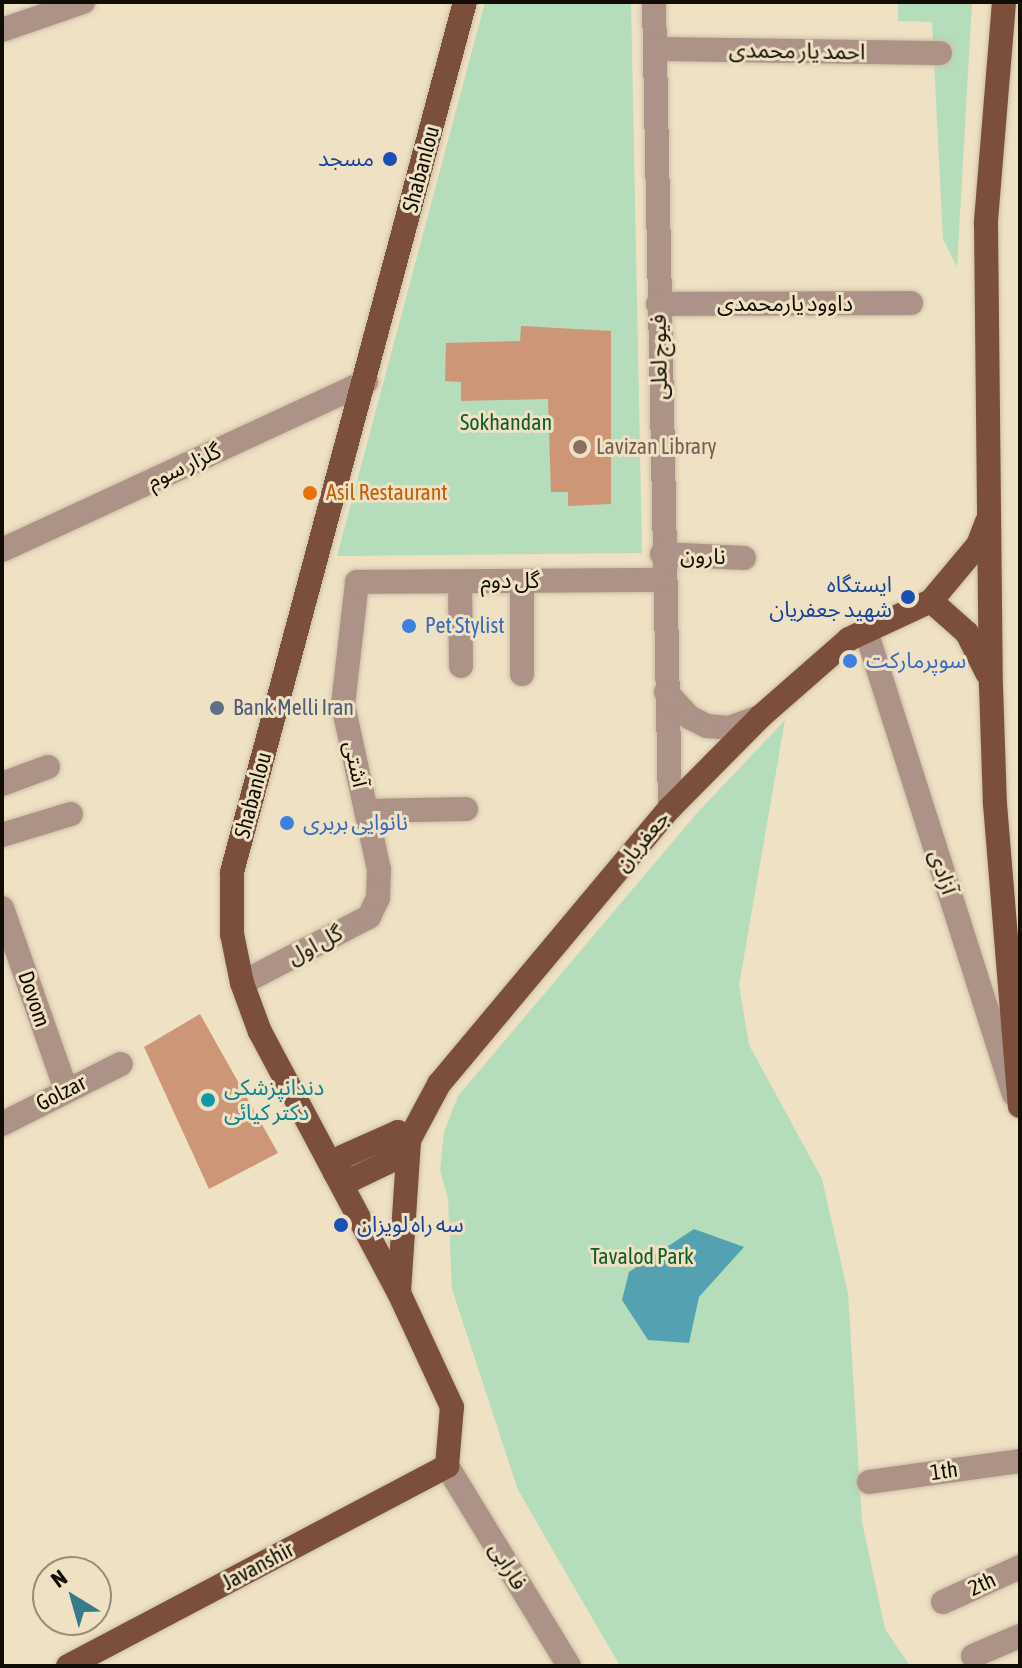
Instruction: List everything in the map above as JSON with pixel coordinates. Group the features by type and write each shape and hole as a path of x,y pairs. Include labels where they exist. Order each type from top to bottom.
{"main road":[{"name":"Shabanlou","path":"447,1466 452,1407 399,1293 260,1032 242,983 232,934 232,872 366,382 465,2"},
{"path":"1004,2 986,223 991,686 995,804 1020,1109"},
{"name":"جعفریان","path":"409,1140 439,1084 670,808 760,717 849,639 931,601 978,545 991,512"},
{"path":"931,601 967,633 981,655 991,686"},
{"path":"335,1173 351,1180 401,1156 409,1140"},
{"path":"399,1293 409,1140"},
{"name":"Javanshir","path":"68,1666 447,1466"}],"street":[{"path":"2,30 83,2"},
{"name":"فیوج لعلی","path":"654,2 662,580 670,808"},
{"name":"احمد یار محمدی","path":"655,49 940,53"},
{"name":"داوود یارمحمدی","path":"658,304 911,303"},
{"name":"گلزار سوم","path":"2,550 366,382"},
{"name":"نارون","path":"662,554 744,558"},
{"name":"گل دوم","path":"357,582 662,580"},
{"path":"522,581 522,674"},
{"name":"آشتی","path":"357,582 343,705 379,870 378,898"},
{"path":"460,582 461,666"},
{"name":"آزادی","path":"866,631 1020,1109"},
{"path":"666,692 689,717 707,726 729,728 760,717"},
{"path":"2,784 48,767"},
{"path":"366,811 466,809"},
{"path":"2,835 71,814"},
{"name":"گل اول","path":"242,983 369,917 378,898"},
{"name":"Dovom","path":"2,908 66,1090"},
{"name":"Golzar","path":"2,1124 121,1064"},
{"name":"1th","path":"869,1482 1020,1461"},
{"name":"فارابی","path":"447,1466 569,1666"},
{"name":"2th","path":"943,1602 1020,1567"},
{"path":"973,1656 1020,1636"}],"green space":[{"name":"Sokhandan","path":"485,2 631,2 642,553 337,556"},
{"path":"898,2 972,2 957,267 943,239 932,22 898,21"},
{"name":"Tavalod Park","path":"785,720 739,985 749,1045 822,1179 848,1293 862,1522 885,1629 910,1666 620,1666 518,1490 452,1289 448,1199 440,1170 444,1132 458,1096 697,813"}],"water":[{"path":"694,1229 744,1247 699,1297 689,1343 648,1340 622,1300 629,1272"}],"building":[{"name":"Lavizan Library","path":"521,326 611,331 611,504 568,506 568,492 551,492 548,399 461,401 461,382 445,381 446,343 520,341"},
{"name":"دندانپزشکی دکتر کیائی","path":"200,1014 278,1153 209,1189 144,1047"}],"place":[{"name":"مسجد","path":"390,159"},
{"name":"Lavizan Library","path":"580,447"},
{"name":"Asil Restaurant","path":"310,493"},
{"name":"ایستگاه شهید جعفریان","path":"908,597"},
{"name":"Pet Stylist","path":"409,626"},
{"name":"سوپرمارکت","path":"850,661"},
{"name":"Bank Melli Iran","path":"217,708"},
{"name":"نانوایی بربری","path":"287,823"},
{"name":"دندانپزشکی دکتر کیائی","path":"208,1100"},
{"name":"سه راه لویزان","path":"341,1225"}]}
